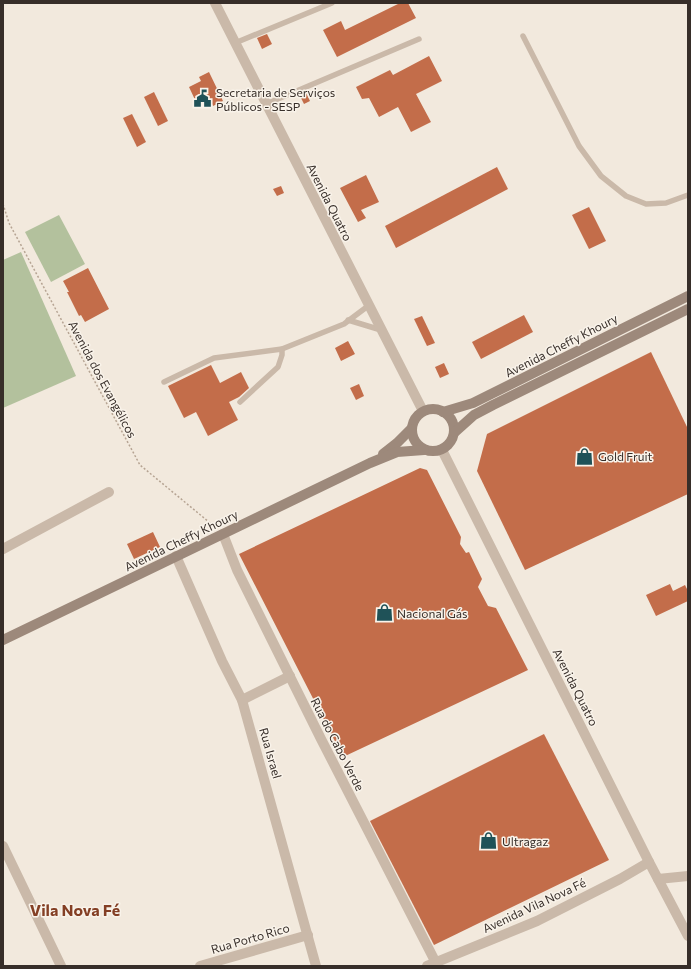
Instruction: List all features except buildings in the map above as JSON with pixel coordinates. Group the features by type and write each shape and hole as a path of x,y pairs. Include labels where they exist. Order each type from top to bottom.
{"main road":[{"name":"Avenida Cheffy Khoury","path":"444,412 473,403 688,296"},
{"name":"Avenida Cheffy Khoury","path":"455,432 474,415 492,405 688,310"},
{"path":"370,463 397,452 424,450 430,452 442,450 448,446 453,439 455,432 452,420 444,412 437,409 423,411 413,422 411,429 412,436 415,442 424,450"},
{"path":"370,463 397,443 411,429"},
{"name":"Avenida Cheffy Khoury","path":"3,640 370,463"}],"street":[{"name":"Avenida Quatro","path":"215,3 368,306 423,411"},
{"name":"Avenida Quatro","path":"442,450 649,862 688,936"},
{"path":"3,549 110,492"},
{"name":"Rua do Cabo Verde","path":"223,534 237,570 432,964"},
{"name":"Rua Israel","path":"176,556 222,661 242,700 316,966"},
{"path":"242,700 290,676"},
{"path":"3,846 61,966"},
{"name":"Avenida Vila Nova Fé","path":"432,964 537,921 620,879 649,862"},
{"path":"658,879 688,876"},
{"name":"Rua Porto Rico","path":"200,966 308,935"}],"lane":[{"path":"235,43 332,3"},
{"path":"523,36 579,146 601,176 626,196 646,204 666,203 688,195"},
{"path":"266,104 419,39"},
{"path":"164,382 214,358 282,349 344,324 368,306"},
{"path":"348,320 381,330"},
{"path":"240,402 278,367 282,355 282,349"}],"path":[{"name":"Avenida dos Evangélicos","path":"3,204 9,223 140,465 223,534"}],"green space":[{"path":"59,215 85,264 51,282 25,232"},
{"path":"21,252 76,376 3,408 3,260"}],"place":[{"name":"Secretaria de Serviços Públicos - SESP","path":"203,99"},
{"name":"Gold Fruit","path":"585,456"},
{"name":"Nacional Gás","path":"384,613"},
{"name":"Ultragaz","path":"489,841"}],"district":[{"name":"Vila Nova Fé","path":"75,909"}]}
